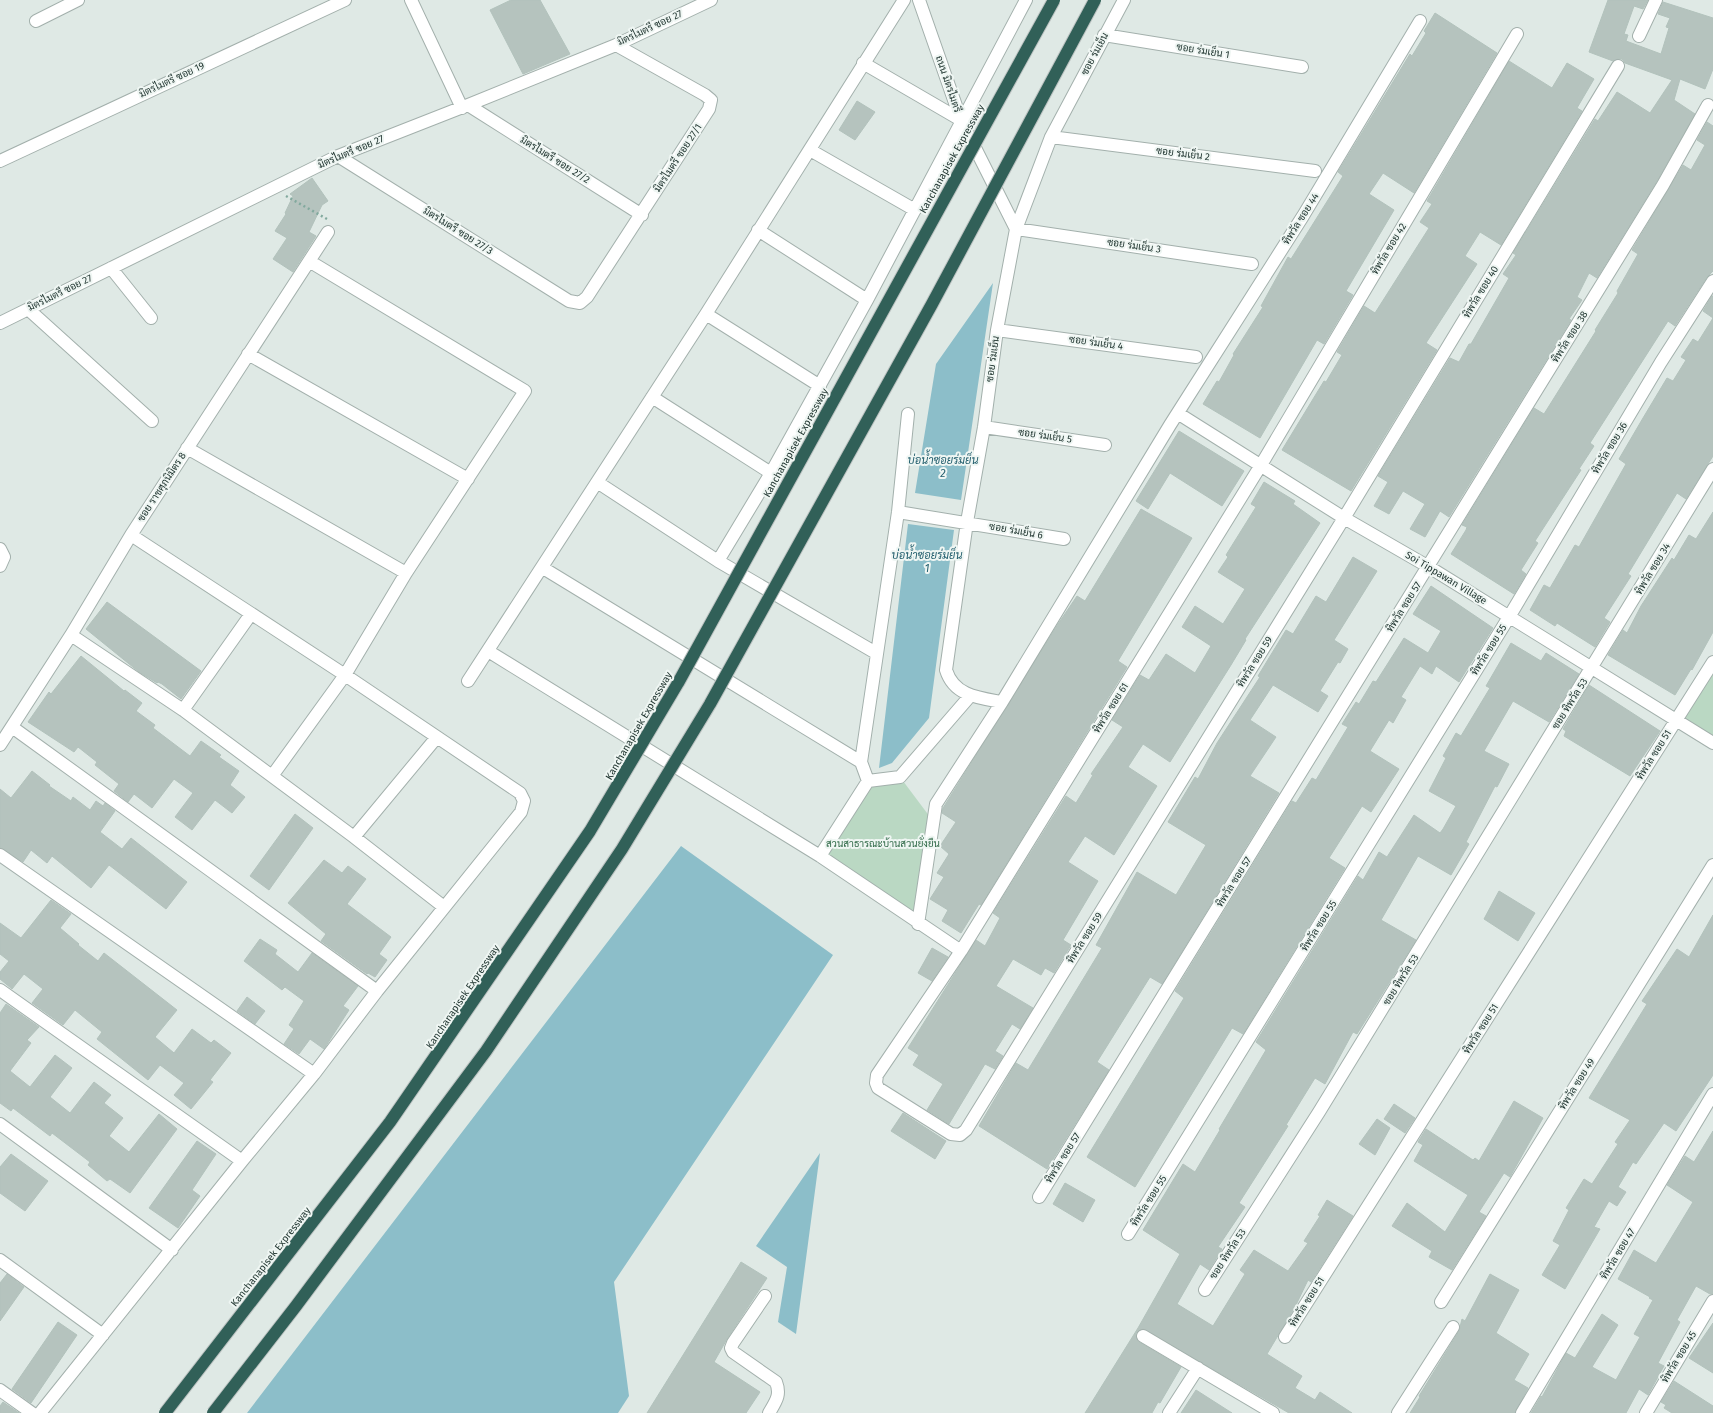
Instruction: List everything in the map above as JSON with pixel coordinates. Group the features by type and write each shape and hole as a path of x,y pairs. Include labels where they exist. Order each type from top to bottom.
{"highway":[{"name":"Kanchanapisek Expressway","path":"165,1413 390,1122 590,831 678,683 1054,0"},
{"path":"213,1413 301,1300 486,1051 622,849 710,704 932,304 1095,0"}],"street":[{"path":"36,21 78,0"},
{"name":"มิตรไมตรี ซอย 19","path":"0,161 345,0"},
{"path":"411,0 465,107"},
{"name":"มิตรไมตรี ซอย 27","path":"0,323 338,156 465,107 616,45 711,0"},
{"path":"468,681 543,568 706,314 904,0"},
{"name":"ถนน มิตรไมตรี","path":"919,0 961,120 1016,229"},
{"path":"718,561 771,473 820,386 1026,0"},
{"name":"ซอย ร่มเย็น","path":"1002,702 970,696 955,688 949,680 946,670 967,522 984,427 997,330 1016,229 1051,138 1104,35 1124,0"},
{"path":"1639,36 1656,0"},
{"name":"ทิพวัล ซอย 44","path":"918,924 936,804 1002,702 1303,216 1420,21"},
{"name":"ทิพวัล ซอย 42","path":"1261,465 1517,34"},
{"name":"ซอย ร่มเย็น 1","path":"1104,35 1302,67"},
{"name":"มิตรไมตรี ซอย 27/1","path":"580,303 587,297 642,215 709,109 711,100 705,95 616,45"},
{"path":"863,63 961,120"},
{"name":"ทิพวัล ซอย 40","path":"1344,518 1618,66"},
{"name":"ทิพวัล ซอย 38","path":"1429,567 1663,185 1708,106"},
{"name":"มิตรไมตรี ซอย 27/2","path":"465,107 642,215"},
{"name":"ซอย ร่มเย็น 2","path":"1051,138 1315,171"},
{"path":"810,150 915,210"},
{"name":"มิตรไมตรี ซอย 27/3","path":"338,156 569,301 580,303"},
{"name":"ซอย ร่มเย็น 3","path":"1016,229 1252,264"},
{"path":"758,230 867,300"},
{"name":"ซอย ราชศุภนิมิตร 8","path":"0,745 71,635 130,535 328,232"},
{"path":"272,776 345,675 406,573 525,391 309,261"},
{"path":"111,268 152,318"},
{"name":"ทิพวัล ซอย 36","path":"1509,617 1661,362 1713,281"},
{"path":"28,309 152,421"},
{"path":"706,314 820,386"},
{"name":"ซอย ร่มเย็น 4","path":"997,330 1196,357"},
{"path":"248,354 468,479"},
{"path":"652,397 771,473"},
{"path":"868,780 861,762 898,512 908,414"},
{"name":"Soi Tippawan Village","path":"1179,414 1344,518 1429,567 1713,743"},
{"name":"ซอย ร่มเย็น 5","path":"984,427 1105,445"},
{"path":"187,448 406,573"},
{"name":"ทิพวัล ซอย 61","path":"961,951 1261,465"},
{"name":"ทิพวัล ซอย 34","path":"1593,668 1713,469"},
{"path":"597,482 718,561 876,653"},
{"name":"ซอย ร่มเย็น 6","path":"898,512 967,522 1064,539"},
{"name":"ทิพวัล ซอย 59","path":"961,951 877,1075 876,1083 878,1088 944,1130 951,1134 960,1135 966,1130 1344,518"},
{"path":"40,1413 242,1161 314,1074 377,991 521,812 524,801 520,793 345,675 130,535"},
{"path":"0,549 4,556 0,566"},
{"name":"ทิพวัล ซอย 57","path":"1039,1197 1429,567"},
{"path":"543,568 861,762"},
{"path":"183,710 251,614"},
{"name":"ทิพวัล ซอย 55","path":"1128,1234 1509,617"},
{"path":"71,635 183,710 354,837 444,907"},
{"path":"488,652 820,856 918,924 961,951"},
{"name":"ทิพวัล ซอย 51","path":"1285,1337 1713,662"},
{"name":"ซอย ทิพวัล 53","path":"1205,1290 1319,1112 1593,668"},
{"path":"868,780 900,777 970,696"},
{"path":"12,727 377,991"},
{"path":"354,837 437,737"},
{"path":"820,856 868,780"},
{"path":"0,855 314,1074"},
{"name":"ทิพวัล ซอย 49","path":"1440,1302 1713,865"},
{"path":"0,990 242,1161"},
{"name":"ทิพวัล ซอย 47","path":"1522,1413 1713,1094"},
{"path":"0,1124 172,1250"},
{"path":"0,1260 103,1335"},
{"path":"765,1296 731,1348 733,1352 776,1382 779,1389 779,1397 769,1413"},
{"name":"ทิพวัล ซอย 45","path":"1646,1413 1713,1301"},
{"path":"1398,1413 1453,1327"},
{"path":"1143,1336 1273,1413"},
{"path":"1169,1413 1198,1368"},
{"path":"0,1390 32,1413"}],"path":[{"path":"271,188 335,223 328,232"}],"green space":[{"path":"1713,662 1713,743 1676,720"},
{"name":"สวนสาธารณะบ้านสวนยั่งยืน","path":"900,777 933,821 918,924 820,856 868,781"}],"water":[{"name":"บ่อน้ำซอยร่มย็น 2","path":"993,283 961,500 915,493 936,364"},
{"name":"บ่อน้ำซอยร่มย็น 1","path":"908,524 954,530 929,718 892,763 879,768"},
{"path":"681,846 833,955 614,1282 629,1396 618,1413 247,1413"},
{"path":"820,1153 796,1334 778,1322 787,1267 756,1246"}],"building":[{"path":"511,0 540,0 570,54 523,74 490,10"},
{"path":"1608,0 1648,0 1643,9 1634,6 1624,34 1628,35 1626,41 1661,54 1669,28 1666,27 1670,18 1658,14 1663,2 1713,18 1713,69 1705,89 1680,79 1674,100 1695,114 1657,181 1597,278 1589,273 1577,297 1582,300 1569,319 1571,320 1449,517 1440,511 1425,537 1410,529 1425,504 1403,491 1389,514 1374,506 1388,482 1378,476 1450,358 1459,362 1469,344 1471,344 1509,278 1503,274 1516,255 1513,253 1595,119 1598,121 1617,92 1650,113 1672,80 1625,63 1622,59 1613,61 1589,52"},
{"path":"1435,13 1497,53 1414,193 1383,173 1369,194 1394,210 1346,291 1353,295 1324,344 1317,340 1260,438 1203,404 1217,381 1219,382 1234,355 1233,354 1263,307 1261,306 1288,257 1291,259 1343,176 1338,172 1410,54 1412,56 1426,33 1424,31"},
{"path":"1509,61 1552,88 1567,63 1594,79 1577,108 1582,111 1501,245 1480,232 1465,256 1477,264 1426,343 1437,350 1351,491 1282,450 1324,381 1326,382 1342,355 1337,352 1364,306 1375,313 1429,228 1420,222 1432,204 1427,201"},
{"path":"857,101 875,112 855,140 839,130"},
{"path":"1707,122 1713,126 1713,271 1707,277 1675,326 1668,321 1590,443 1594,446 1579,469 1581,470 1535,541 1538,543 1521,570 1526,574 1514,594 1451,554 1466,530 1467,527 1462,525 1534,408 1544,414 1596,331 1595,330 1618,293 1617,291 1638,254 1632,250 1683,165 1691,170 1705,145 1697,140"},
{"path":"312,178 328,201 322,205 309,232 316,236 293,272 273,259 287,238 275,231 286,214 285,213 293,196 290,194"},
{"path":"1713,296 1713,318 1703,311"},
{"path":"1713,318 1713,456 1686,499 1677,493 1628,574 1631,576 1604,618 1610,622 1595,647 1557,623 1555,626 1530,610 1544,585 1550,588 1575,545 1579,547 1626,464 1619,459 1667,378 1673,381 1686,360 1681,357 1693,339 1698,342"},
{"path":"1179,431 1244,471 1222,506 1170,473 1148,509 1136,501"},
{"path":"1264,482 1295,501 1293,504 1320,523 1245,639 1246,640 1231,665 1170,762 1143,744 1128,767 1157,786 1114,855 1085,836 1068,862 1098,881 1063,940 1071,945 1054,973 1045,968 1041,975 1013,959 996,986 1033,1008 1020,1029 1012,1024 995,1051 1003,1056 995,1069 985,1064 949,1124 927,1110 943,1084 913,1065 919,1055 908,1048 976,940 985,946 1000,918 993,913 1066,796 1076,803 1093,775 1091,774 1123,727 1112,720 1140,675 1149,680 1166,654 1195,673 1211,646 1182,627 1195,606 1223,624 1245,589 1218,572 1228,557 1226,555 1256,507 1251,504"},
{"path":"1141,509 1192,538 1118,661 1127,667 981,905 979,904 961,933 942,921 948,910 930,899 944,877 937,873 949,854 940,846 956,822 942,813 943,808 1058,624 1077,596 1085,601"},
{"path":"1713,512 1713,632 1692,670 1691,669 1675,695 1608,655 1623,630 1627,633 1641,606 1672,558 1674,560 1689,535 1696,539"},
{"path":"1353,557 1377,571 1334,640 1348,649 1320,691 1328,696 1318,712 1273,685 1250,720 1276,737 1250,776 1279,793 1162,984 1150,977 1097,1062 1109,1070 1047,1169 979,1126 1016,1063 1028,1070 1102,948 1096,945 1137,872 1176,895 1206,845 1168,822 1195,777 1198,779 1217,743 1260,677 1258,676 1286,630 1293,634 1316,596 1326,602"},
{"path":"1431,586 1493,628 1459,682 1436,666 1432,674 1420,666 1401,697 1406,700 1393,723 1389,720 1370,751 1399,769 1371,812 1362,806 1329,858 1345,868 1243,1034 1232,1028 1135,1187 1087,1157 1184,998 1175,991 1292,801 1296,803 1312,778 1316,780 1348,727 1342,724 1356,702 1359,704 1373,681 1376,682 1404,638 1428,653 1441,631 1413,614"},
{"path":"107,602 201,671 181,699 162,684 157,683 139,672 86,629"},
{"path":"1511,643 1541,661 1546,653 1579,674 1549,722 1513,701 1484,751 1509,764 1497,787 1495,786 1466,842 1469,844 1451,875 1418,856 1381,920 1416,940 1357,1034 1353,1032 1325,1084 1315,1078 1286,1125 1288,1126 1239,1203 1245,1207 1218,1247 1222,1249 1209,1270 1200,1264 1177,1304 1213,1326 1245,1274 1240,1270 1254,1250 1288,1271 1308,1243 1304,1241 1320,1216 1318,1215 1327,1200 1353,1216 1311,1282 1308,1280 1295,1307 1267,1354 1302,1376 1295,1388 1315,1400 1320,1392 1352,1413 1289,1413 1143,1329 1136,1333 1139,1342 1181,1367 1160,1403 1158,1402 1152,1413 1085,1413 1138,1328 1180,1254 1143,1230 1183,1164 1195,1172 1266,1050 1256,1042 1358,876 1363,880 1379,852 1387,857 1414,815 1440,833 1443,829 1456,806 1429,791 1446,758 1443,756 1456,733 1461,736 1490,688 1486,686"},
{"path":"81,656 124,691 125,690 142,703 136,711 155,725 153,728 190,756 201,741 221,755 219,757 239,771 230,785 245,797 232,813 215,800 192,830 175,817 193,793 174,779 152,808 134,794 128,802 114,791 119,784 95,765 97,762 78,747 74,752 28,722 49,692 51,694"},
{"path":"1589,685 1660,731 1630,776 1564,736 1566,731 1563,729"},
{"path":"32,771 50,785 49,786 71,801 73,797 90,810 96,801 103,806 105,803 115,811 100,832 122,849 131,838 187,882 166,909 109,865 91,888 52,856 47,863 31,850 23,862 0,848 0,789 11,798"},
{"path":"295,814 313,828 269,890 250,876"},
{"path":"324,860 342,873 348,866 366,879 347,904 391,937 379,954 387,960 375,977 368,973 367,974 321,941 326,934 288,903"},
{"path":"1499,891 1535,913 1518,941 1484,919"},
{"path":"51,900 71,914 60,928 79,944 78,945 98,961 104,953 177,1010 155,1037 174,1053 192,1029 211,1043 214,1040 231,1053 210,1080 213,1082 191,1109 174,1095 184,1083 160,1065 148,1080 97,1039 102,1032 75,1010 63,1025 32,1003 43,989 24,974 12,989 0,979 0,972 9,961 0,954 0,923 21,938"},
{"path":"1713,915 1713,1075 1676,1131 1664,1123 1636,1164 1633,1162 1618,1187 1626,1192 1617,1206 1609,1201 1594,1227 1600,1229 1565,1289 1542,1275 1560,1245 1553,1241 1569,1210 1566,1208 1584,1179 1592,1184 1618,1144 1615,1142 1630,1120 1589,1098 1647,1004 1642,1001 1677,949 1689,957"},
{"path":"260,939 277,950 275,954 298,972 312,953 358,986 343,1006 349,1010 324,1049 310,1039 299,1054 284,1044 294,1029 289,1025 304,1001 285,987 282,990 244,961"},
{"path":"932,948 948,957 932,981 918,973"},
{"path":"247,997 265,1011 255,1024 237,1011"},
{"path":"6,1004 39,1027 27,1040 31,1043 10,1071 30,1087 55,1055 72,1068 50,1097 70,1113 94,1082 111,1095 104,1103 123,1118 109,1136 129,1152 159,1114 177,1129 130,1193 110,1179 107,1181 88,1165 90,1162 52,1133 50,1136 13,1108 11,1111 0,1103 0,1013"},
{"path":"1514,1101 1543,1118 1510,1177 1504,1173 1479,1212 1486,1216 1452,1270 1429,1257 1432,1251 1392,1226 1407,1203 1445,1232 1468,1195 1414,1161 1423,1145 1418,1142 1426,1129 1473,1160 1475,1158 1479,1161"},
{"path":"1394,1104 1415,1118 1405,1133 1384,1119"},
{"path":"903,1113 946,1141 935,1159 891,1131"},
{"path":"1377,1119 1390,1128 1375,1155 1359,1144"},
{"path":"1713,1131 1713,1294 1710,1294 1696,1286 1677,1320 1680,1322 1658,1363 1664,1366 1648,1395 1639,1389 1626,1413 1531,1413 1541,1396 1542,1397 1566,1353 1575,1358 1602,1314 1618,1325 1592,1367 1616,1380 1640,1337 1634,1334 1653,1300 1618,1279 1634,1250 1656,1263 1693,1202 1667,1185 1685,1156 1694,1162"},
{"path":"197,1141 216,1154 192,1190 200,1196 178,1228 149,1208"},
{"path":"11,1154 48,1181 25,1211 0,1193 0,1167"},
{"path":"1065,1183 1095,1200 1083,1222 1053,1204"},
{"path":"741,1262 767,1278 727,1339 714,1362 760,1392 746,1413 647,1413"},
{"path":"7,1274 24,1287 0,1321 0,1283"},
{"path":"1490,1274 1519,1290 1496,1333 1529,1354 1514,1380 1528,1388 1515,1413 1410,1413 1459,1331 1462,1319 1465,1321"},
{"path":"58,1322 77,1335 31,1403 12,1389"},
{"path":"1713,1323 1713,1373 1689,1358"},
{"path":"1674,1381 1713,1406 1713,1413 1672,1413 1664,1408 1666,1405 1661,1402"},
{"path":"1196,1390 1232,1413 1181,1413"},
{"path":"3,1402 19,1413 0,1413 0,1406"}]}
